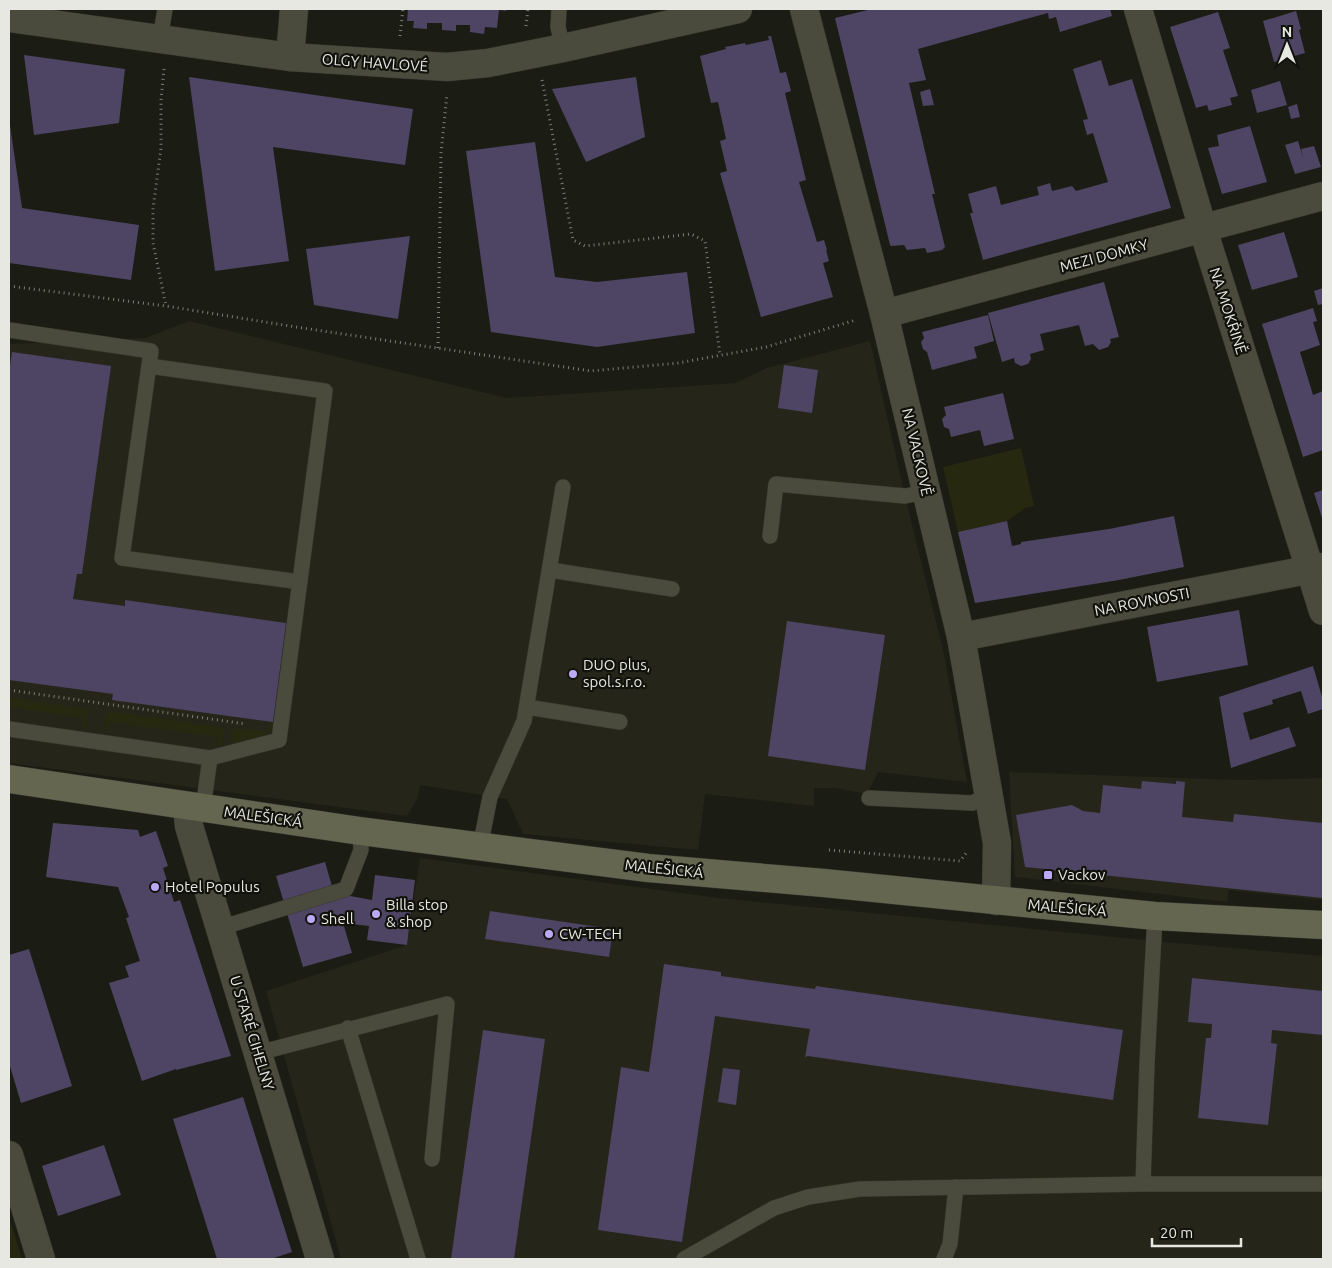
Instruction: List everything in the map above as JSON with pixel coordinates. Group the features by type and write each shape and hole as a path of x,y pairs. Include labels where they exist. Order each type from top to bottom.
{"street":[{"path":"290,57 294,9"},
{"name":"OLGY HAVLOVÉ","path":"9,18 290,57 447,67 488,63 738,9"},
{"name":"NA VACKOVĚ","path":"804,9 884,314 961,637 997,843 996,901"},
{"name":"NA MOKŘINĚ","path":"1138,9 1203,229 1317,568 1323,611"},
{"name":"MEZI DOMKY","path":"884,314 1323,196"},
{"name":"NA ROVNOSTI","path":"961,637 1317,568"},
{"name":"MALEŠICKÁ","path":"9,779 360,831 648,868 824,883 1155,916 1323,925"},
{"name":"U STARÉ CIHELNY","path":"195,807 189,826 320,1259"},
{"path":"9,1155 41,1259"}],"lane":[{"path":"160,39 165,9"},
{"path":"559,9 558,27 563,48"},
{"path":"9,330 151,351 122,558 300,582"},
{"path":"9,729 210,758 280,740 325,391 149,366"},
{"path":"770,536 776,484 905,496 926,492"},
{"path":"480,847 490,797 524,721 563,487"},
{"path":"550,570 672,589"},
{"path":"526,707 620,722"},
{"path":"195,807 210,758"},
{"path":"870,798 972,803 989,796"},
{"path":"220,928 346,890 360,850 360,831"},
{"path":"1143,1184 1155,916"},
{"path":"258,1053 348,1028 447,1004 432,1159"},
{"path":"348,1028 418,1259"},
{"path":"684,1259 774,1208 808,1197 860,1189 1143,1184 1323,1184"},
{"path":"944,1259 950,1244 956,1187"}],"path":[{"path":"400,41 403,9"},
{"path":"526,34 528,9"},
{"path":"164,68 161,100 161,148 153,209 153,243 166,306"},
{"path":"541,74 573,240 584,246 691,234 705,241 720,355"},
{"path":"438,348 441,153 448,87"},
{"path":"9,286 166,306 591,371 678,363 766,347 884,314"},
{"path":"9,690 252,725"},
{"path":"829,850 960,860 971,847"}],"shaded area":[{"path":"189,321 507,398 735,383 767,368 870,341 905,496 944,654 967,782 878,772 867,794 835,788 814,788 814,806 705,794 698,850 523,834 507,799 420,785 417,799 407,816 9,763 9,344 145,338"},
{"path":"1009,772 1240,780 1323,778 1323,900 1229,890 1227,902 1015,877"},
{"path":"420,858 719,898 1323,956 1323,1259 341,1259 266,991 407,945"}],"green space":[{"path":"1021,448 1034,506 1025,508 1007,521 958,532 943,467"},
{"path":"9,697 88,709 86,728 82,727 83,718 9,707"},
{"path":"110,711 225,728 222,746 217,745 218,737 110,722 108,731 104,730 105,716"},
{"path":"270,722 275,723 263,736 250,741 231,744 233,728 264,731"},
{"path":"9,1217 22,1259 9,1259"}],"building":[{"path":"408,9 506,9 506,11 499,10 497,28 485,27 484,34 470,32 470,25 456,25 456,31 442,30 442,23 427,23 427,29 413,28 414,21 407,21"},
{"path":"872,9 1110,9 1112,16 1060,32 1056,17 1049,19 1048,13 918,49 926,80 909,83 935,194 932,194 945,247 942,250 927,253 925,248 907,250 904,245 890,245 835,18"},
{"path":"1296,11 1305,53 1274,62 1263,21"},
{"path":"1218,12 1230,48 1223,50 1238,96 1230,98 1232,105 1209,111 1207,105 1196,108 1170,27"},
{"path":"768,36 771,36 780,73 786,72 791,91 785,93 806,180 799,182 817,242 824,240 827,250 829,261 823,263 833,297 761,317 720,173 727,171 720,141 726,139 718,102 711,103 700,56 726,49 725,47 769,40"},
{"path":"24,55 125,69 119,123 34,135"},
{"path":"1101,60 1109,86 1132,79 1171,208 983,260 970,213 973,213 968,194 996,186 1001,205 1039,195 1037,187 1050,183 1052,191 1072,186 1076,191 1108,182 1093,133 1087,135 1083,120 1088,119 1073,69"},
{"path":"189,77 413,109 405,165 273,147 289,261 215,271"},
{"path":"636,77 645,137 586,162 552,89"},
{"path":"1280,81 1287,105 1257,113 1251,90"},
{"path":"930,89 934,105 923,106 920,92"},
{"path":"1297,104 1300,117 1291,119 1288,107"},
{"path":"9,118 22,208 139,225 131,280 9,263"},
{"path":"1250,126 1267,182 1222,194 1208,148 1219,146 1217,135"},
{"path":"1298,141 1303,158 1301,149 1314,146 1321,167 1295,174 1285,145"},
{"path":"535,142 555,277 597,282 687,272 695,333 597,347 491,332 466,151"},
{"path":"1284,232 1298,277 1252,290 1238,245"},
{"path":"410,236 398,319 314,305 306,249"},
{"path":"1104,282 1119,337 1110,339 1111,342 1108,347 1099,350 1093,344 1085,346 1079,325 1040,334 1044,350 1030,354 1031,359 1028,364 1021,366 1015,363 1014,358 1002,362 988,313"},
{"path":"1323,288 1323,304 1318,305 1314,291"},
{"path":"1313,308 1317,321 1313,322 1320,345 1300,352 1313,395 1323,391 1323,450 1303,457 1262,324"},
{"path":"988,315 994,341 974,347 977,358 932,370 927,352 923,349 921,342 924,338 922,332"},
{"path":"12,352 111,366 82,574 77,574 73,599 125,606 125,600 286,623 273,722 112,700 113,694 9,680 9,372"},
{"path":"784,365 818,370 812,413 778,408"},
{"path":"1003,393 1014,439 984,446 980,430 951,437 949,429 944,427 942,419 946,415 944,407"},
{"path":"1323,490 1323,521 1314,493"},
{"path":"1174,516 1184,567 1119,580 975,603 958,532 1007,521 1012,546 1021,544 1021,542 1109,529"},
{"path":"1239,610 1248,665 1157,682 1147,627"},
{"path":"787,621 885,635 865,770 768,756"},
{"path":"1313,666 1323,700 1323,709 1308,714 1301,691 1272,700 1273,704 1243,713 1250,740 1289,727 1296,746 1231,768 1219,697"},
{"path":"1142,781 1176,784 1176,781 1185,782 1182,817 1233,822 1234,814 1323,823 1323,898 1025,867 1016,815 1072,805 1083,811 1100,813 1103,785 1141,789"},
{"path":"53,823 138,830 140,837 156,831 168,866 163,868 174,902 180,900 231,1056 176,1069 142,1081 109,983 129,977 125,966 140,961 126,918 129,917 118,887 46,877"},
{"path":"325,862 334,893 372,900 375,875 415,880 407,945 367,940 369,926 343,923 352,953 303,967 276,876"},
{"name":"CW-TECH","path":"490,911 613,929 609,957 485,939"},
{"path":"29,949 72,1086 21,1103 9,1063 9,955"},
{"path":"664,964 721,972 721,976 815,989 816,986 1123,1030 1113,1100 805,1057 810,1029 715,1016 682,1242 598,1230 621,1067 649,1072"},
{"path":"1192,978 1323,991 1323,1035 1272,1030 1271,1043 1277,1044 1268,1125 1198,1118 1206,1038 1211,1038 1212,1024 1188,1022"},
{"path":"483,1030 545,1039 514,1259 451,1259"},
{"path":"723,1068 740,1070 736,1105 718,1102"},
{"path":"243,1097 292,1252 271,1259 217,1259 173,1119"},
{"path":"104,1145 121,1195 58,1216 42,1166"}],"place":[{"name":"DUO plus, spol.s.r.o.","path":"573,674"},
{"name":"Vackov","path":"1048,875"},
{"name":"Hotel Populus","path":"155,887"},
{"name":"Billa stop & shop","path":"376,914"},
{"name":"Shell","path":"311,919"},
{"name":"CW-TECH","path":"549,934"}]}
